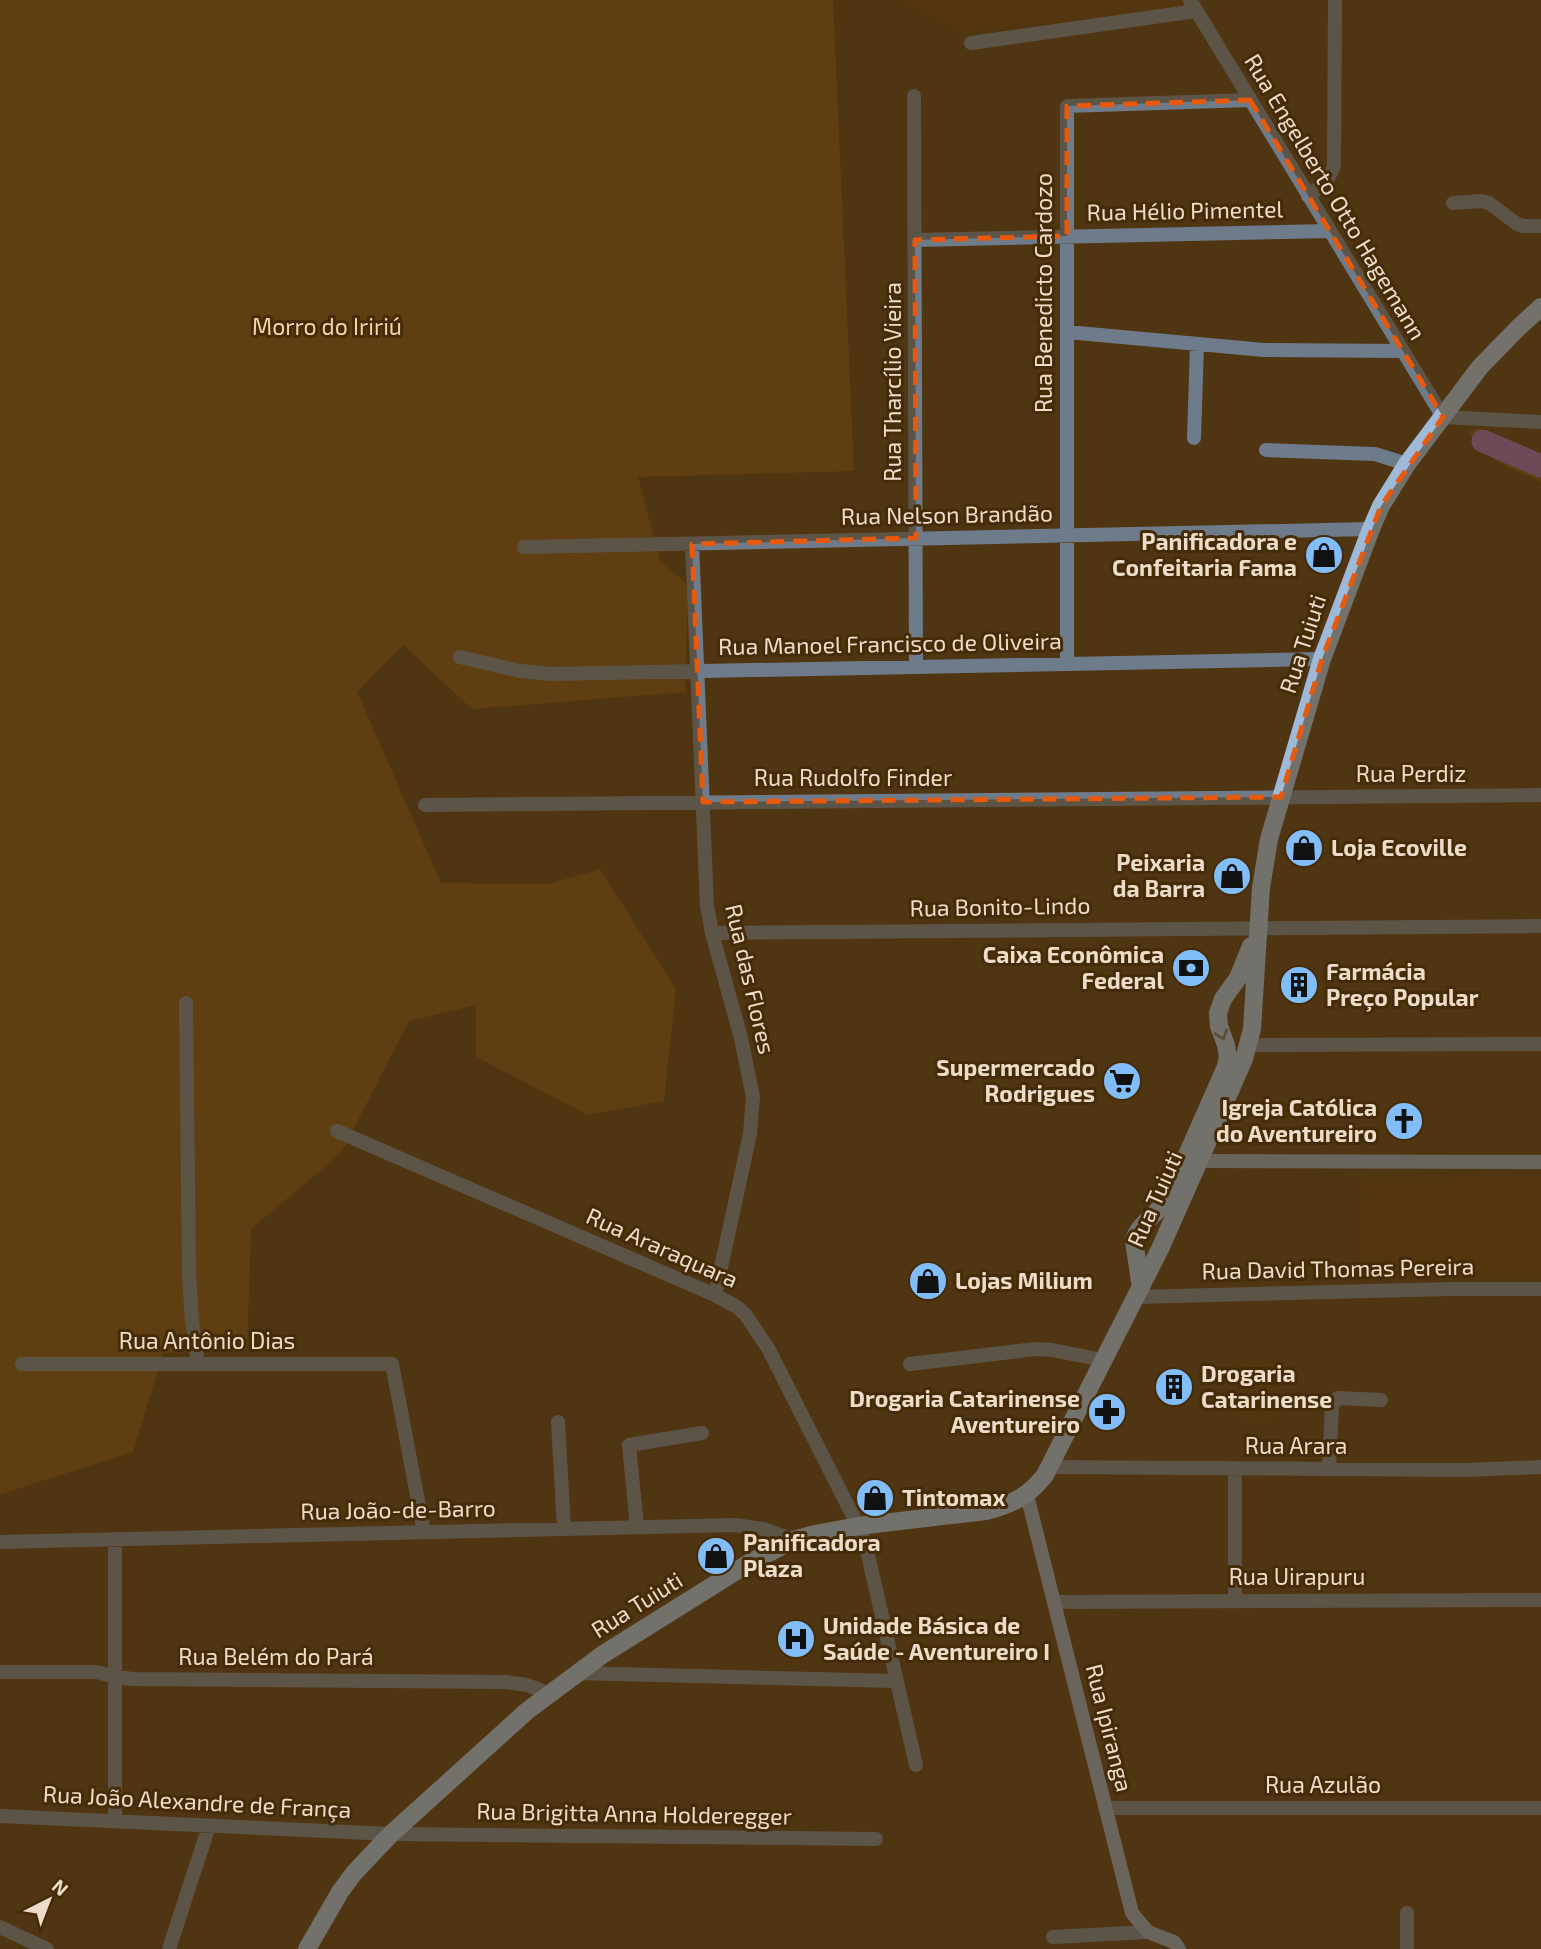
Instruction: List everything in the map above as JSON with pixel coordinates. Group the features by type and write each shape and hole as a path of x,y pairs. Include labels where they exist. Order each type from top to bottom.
{"main road":[{"name":"Rua Tuiuti","path":"307,1949 354,1873 391,1834 492,1741 576,1673 749,1563 815,1534 858,1526 986,1511 1003,1507 1027,1495 1036,1487 1050,1467 1160,1249 1237,1077 1248,1045 1254,1010 1257,928 1264,863 1322,659 1371,529 1381,506 1407,464 1496,349 1541,307"},
{"name":"Rua Tuiuti","path":"1138,1292 1134,1241 1139,1228 1159,1209 1171,1191 1225,1069 1226,1045 1217,1020 1220,1006 1238,978 1257,928"},
{"path":"1220,1006 1236,1002 1254,1010"},
{"path":"1134,1241 1145,1249 1160,1249"}],"street":[{"path":"1308,196 1325,183 1334,166 1335,0"},
{"path":"971,43 1193,6"},
{"name":"Rua Engelberto Otto Hagemann","path":"1193,6 1443,417"},
{"name":"Rua Tharcílio Vieira","path":"914,96 916,667"},
{"name":"Rua Benedicto Cardozo","path":"1067,664 1067,106 1250,100"},
{"path":"1453,203 1489,203 1517,224 1541,226"},
{"name":"Rua Hélio Pimentel","path":"915,240 1329,231"},
{"path":"1067,332 1264,350 1402,351"},
{"path":"1194,438 1197,345"},
{"path":"1443,417 1541,422"},
{"path":"1266,450 1375,454 1407,464"},
{"name":"Rua Nelson Brandão","path":"524,547 1371,529"},
{"name":"Rua das Flores","path":"692,544 707,906 741,1038 753,1097 750,1134 715,1295"},
{"name":"Rua Manoel Francisco de Oliveira","path":"460,657 536,673 1322,659"},
{"name":"Rua Perdiz","path":"1281,797 1541,795"},
{"name":"Rua Rudolfo Finder","path":"425,805 1281,797"},
{"name":"Rua Bonito-Lindo","path":"712,933 1541,926"},
{"path":"186,1003 189,1273 198,1364"},
{"path":"1248,1045 1541,1044"},
{"name":"Rua Araraquara","path":"337,1130 715,1295 745,1314 768,1348 866,1546 916,1765"},
{"path":"1199,1161 1541,1162"},
{"name":"Rua David Thomas Pereira","path":"1138,1292 1541,1289"},
{"path":"910,1364 1036,1349 1103,1360"},
{"name":"Rua Antônio Dias","path":"22,1364 392,1364 424,1532"},
{"path":"1329,1469 1334,1401 1338,1398 1381,1400"},
{"path":"558,1422 564,1529"},
{"path":"637,1527 629,1445 702,1433"},
{"name":"Rua Arara","path":"1050,1467 1488,1470 1541,1467"},
{"path":"1235,1468 1235,1600"},
{"name":"Rua Ipiranga","path":"1027,1495 1132,1913 1148,1932 1174,1942 1179,1949"},
{"name":"Rua João-de-Barro","path":"0,1542 748,1525 794,1541"},
{"path":"115,1539 116,1821"},
{"name":"Rua Uirapuru","path":"1054,1602 1541,1600"},
{"name":"Rua Belém do Pará","path":"0,1671 97,1672 134,1679 506,1682 527,1685 550,1694"},
{"path":"576,1673 897,1681"},
{"name":"Rua Azulão","path":"1105,1808 1541,1808"},
{"name":"Rua João Alexandre de França","path":"0,1816 391,1834"},
{"path":"169,1949 209,1826"},
{"name":"Rua Brigitta Anna Holderegger","path":"391,1834 876,1839"},
{"path":"1407,1913 1407,1949"},
{"path":"0,1927 47,1949"},
{"path":"1054,1937 1148,1932"}],"highlighted area":[{"path":"1250,100 1443,417 1381,506 1322,659 1281,797 703,802 692,544 916,538 915,240 1067,236 1067,106"}],"shaded area":[{"path":"898,0 1192,0 1181,8 962,33"},
{"path":"1541,1176 1541,1279 1360,1278 1361,1178"},
{"path":"1241,1360 1275,1361 1273,1420 1239,1419"}],"green space":[{"name":"Morro do Iririú","path":"0,0 833,0 854,471 638,477 660,561 688,585 685,692 472,709 403,645 357,692 441,883 549,884 600,869 676,989 664,1101 588,1115 476,1057 476,1005 409,1021 341,1153 251,1229 247,1350 163,1353 133,1452 0,1496"},
{"path":"1477,428 1541,455 1541,482 1500,463 1481,450 1469,432"}],"waterway":[{"path":"1483,441 1541,466"}],"place":[{"name":"Panificadora e Confeitaria Fama","path":"1324,555"},
{"name":"Loja Ecoville","path":"1304,848"},
{"name":"Peixaria da Barra","path":"1232,876"},
{"name":"Caixa Econômica Federal","path":"1191,968"},
{"name":"Farmácia Preço Popular","path":"1299,985"},
{"name":"Supermercado Rodrigues","path":"1122,1081"},
{"name":"Igreja Católica do Aventureiro","path":"1404,1121"},
{"name":"Lojas Milium","path":"928,1281"},
{"name":"Drogaria Catarinense","path":"1174,1387"},
{"name":"Drogaria Catarinense Aventureiro","path":"1107,1412"},
{"name":"Tintomax","path":"875,1498"},
{"name":"Panificadora Plaza","path":"716,1556"},
{"name":"Unidade Básica de Saúde - Aventureiro I","path":"796,1639"}]}
